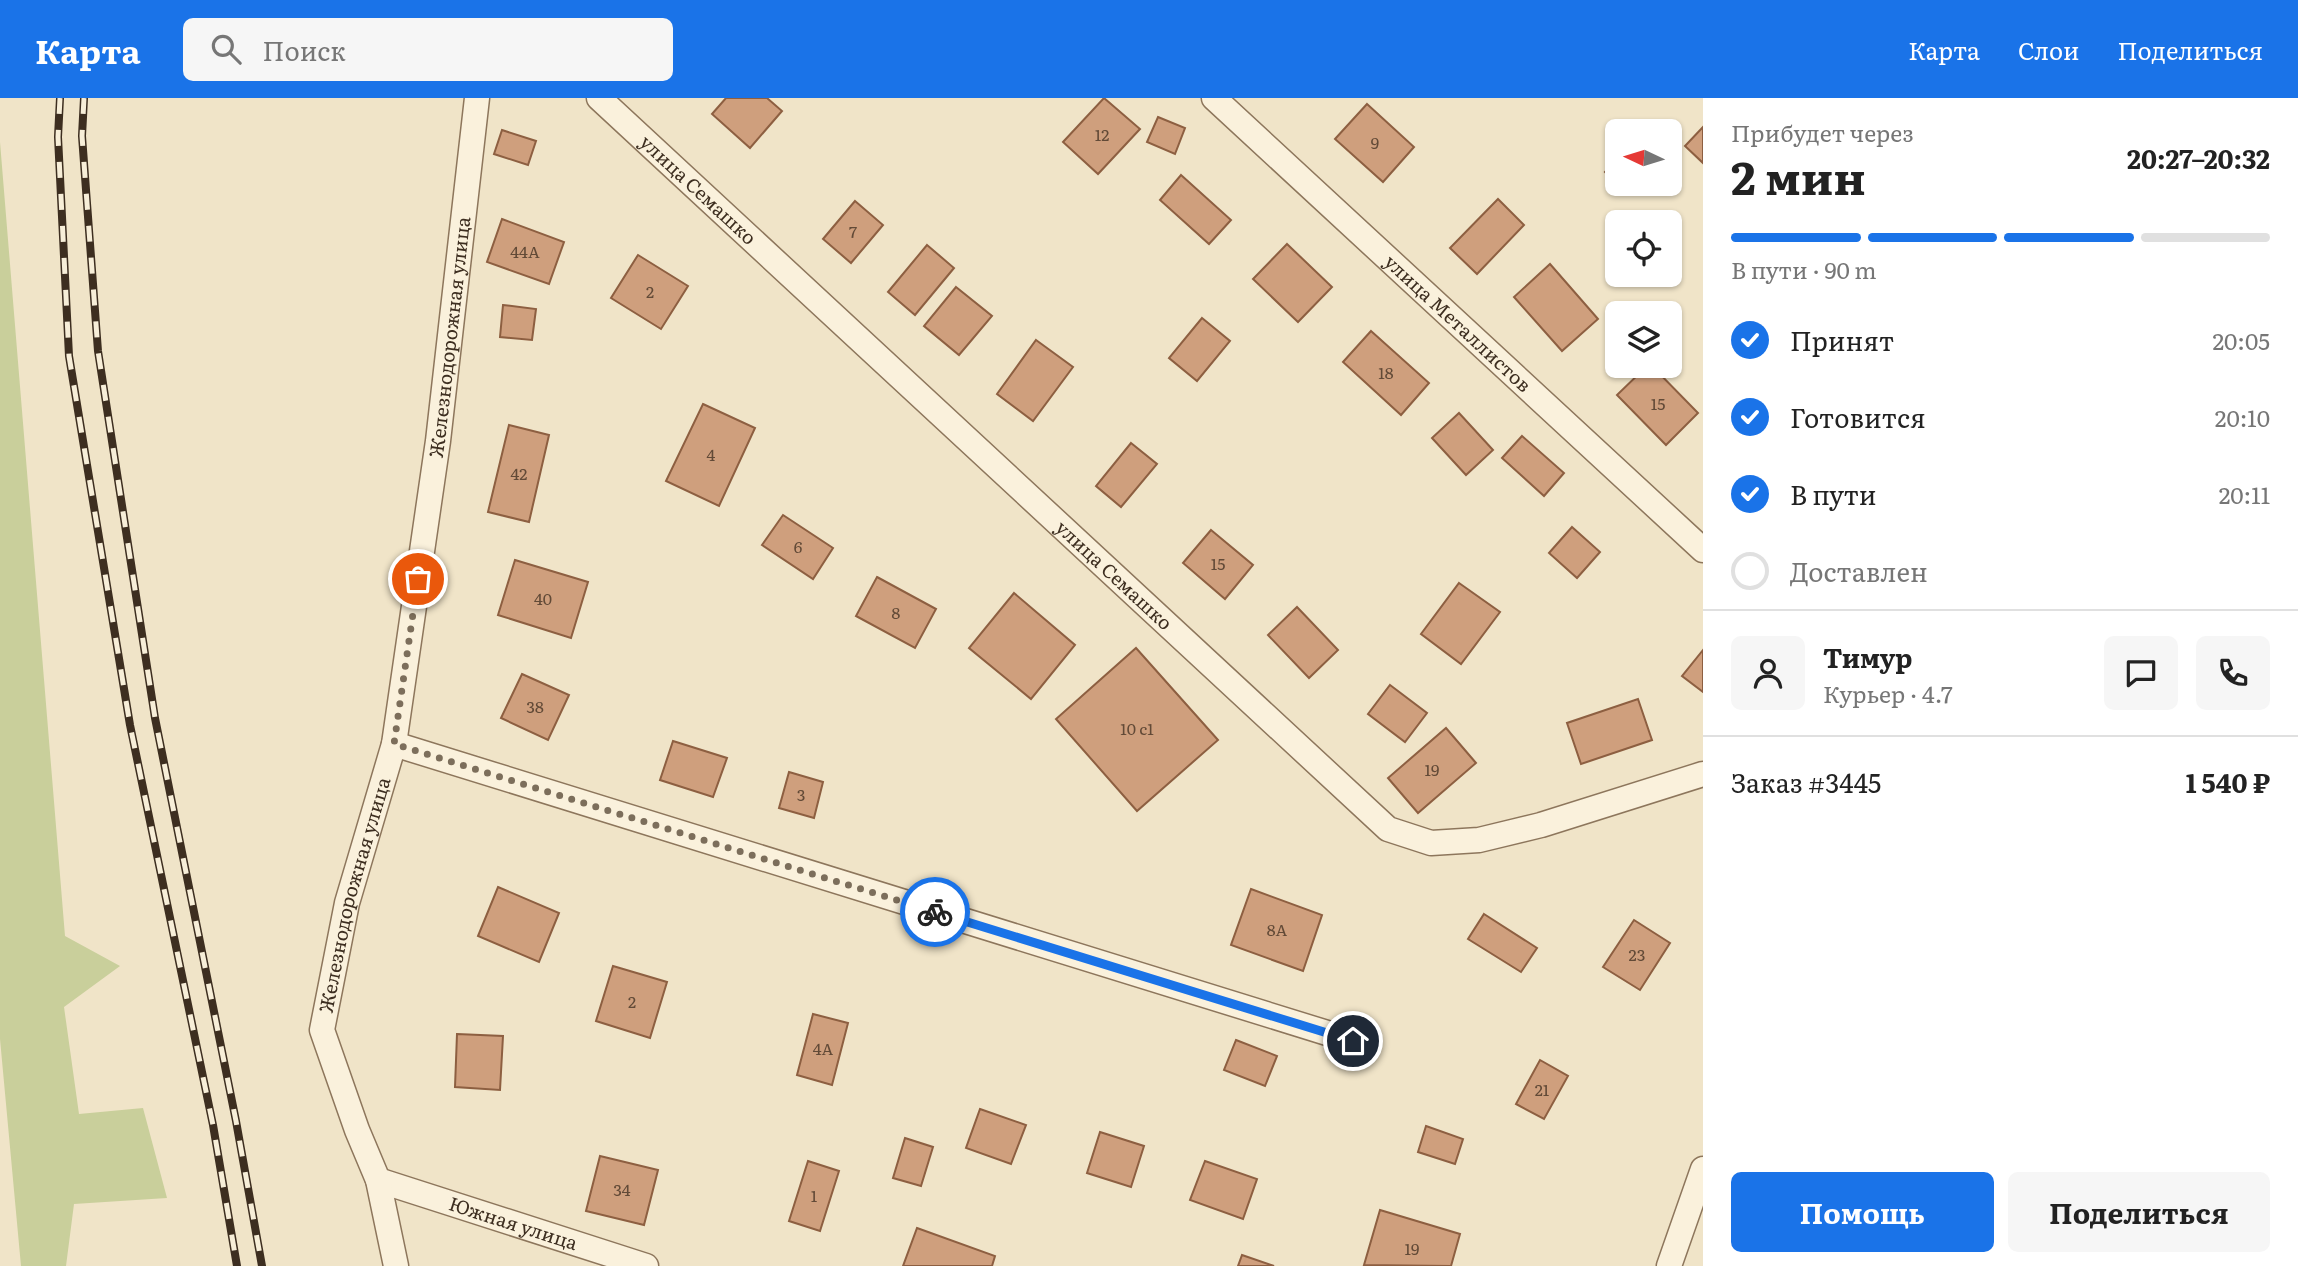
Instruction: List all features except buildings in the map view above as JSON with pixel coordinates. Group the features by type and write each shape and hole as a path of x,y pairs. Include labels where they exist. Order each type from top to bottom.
{"street":[{"name":"Железнодорожная улица","path":"397,1266 378,1180 357,1130 322,1030 347,903 394,744 438,441 477,98"},
{"name":"улица Семашко","path":"599,98 1388,829 1431,843 1479,839 1541,825 1703,775"},
{"name":"улица Металлистов","path":"1214,98 1703,550"},
{"path":"394,744 1353,1041"},
{"path":"1670,1266 1703,1169"},
{"name":"Южная улица","path":"378,1180 646,1266"}],"green space":[{"path":"0,142 65,936 120,966 64,1007 79,1114 143,1108 167,1198 74,1204 66,1266 21,1266 0,1039"}],"railway":[{"path":"60,98 58,137 69,356 130,725 213,1125 237,1266"},
{"path":"84,98 82,136 98,351 155,718 236,1121 262,1266"}],"way so far":[{"path":"418,579 394,744 935,912"}],"route":[{"path":"935,912 1353,1041"}]}
